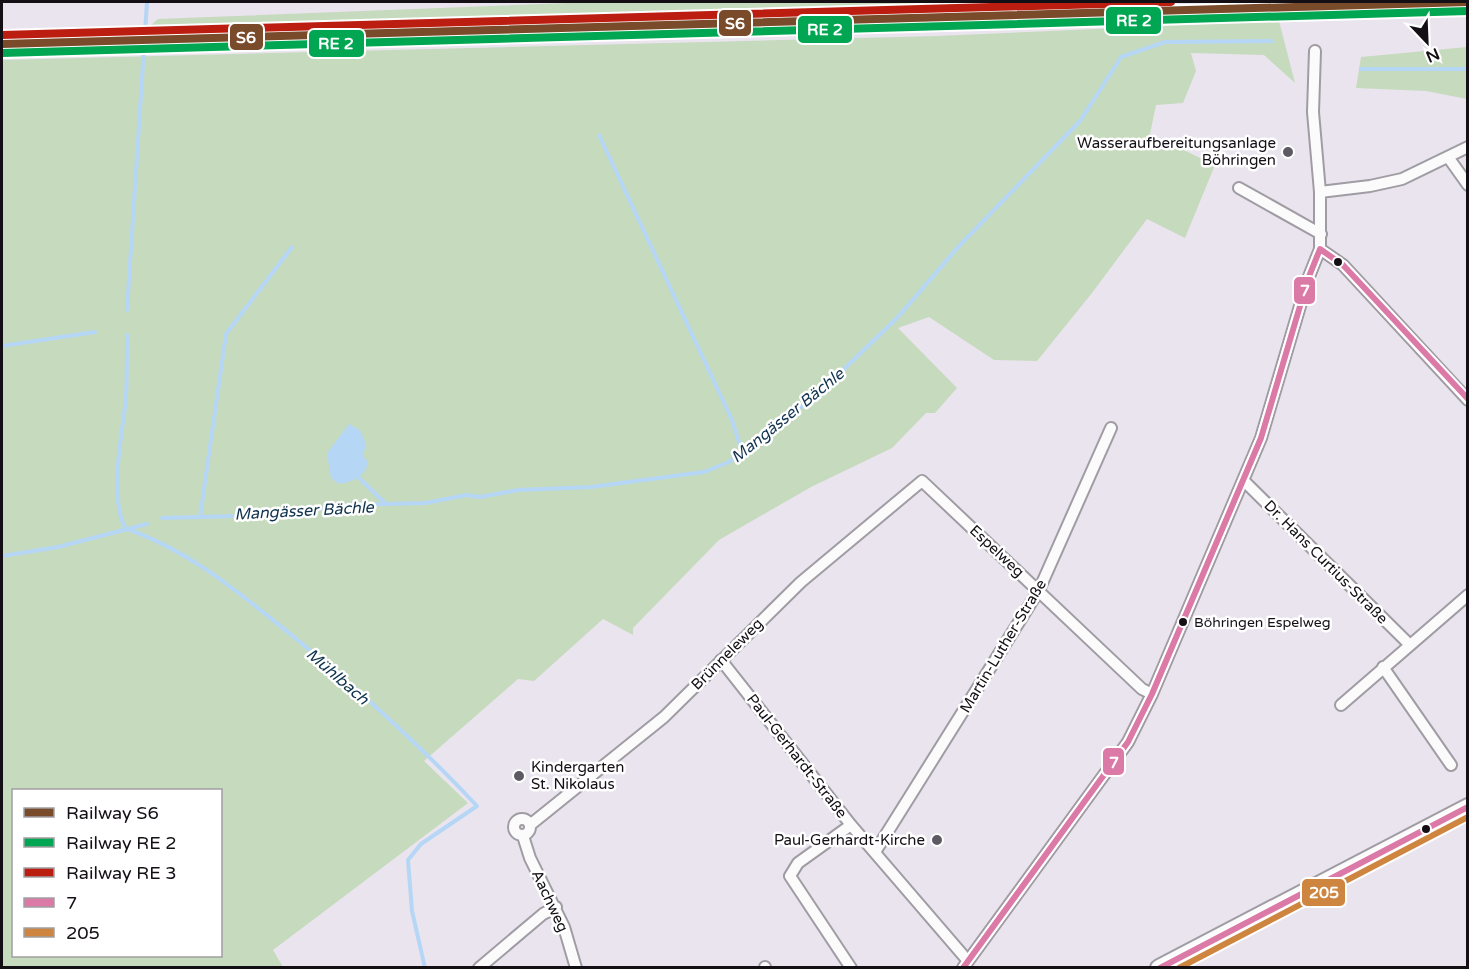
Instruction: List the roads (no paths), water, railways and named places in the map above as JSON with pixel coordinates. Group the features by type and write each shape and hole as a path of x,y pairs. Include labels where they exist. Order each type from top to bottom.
{"street":[{"path":"965,964 1116,759 1152,694 1261,438 1308,279 1320,249 1320,192 1313,112 1316,51"},
{"path":"1320,192 1386,184 1448,158 1467,147"},
{"path":"1448,158 1467,185"},
{"path":"1239,188 1320,234"},
{"path":"1320,249 1343,265 1467,400"},
{"name":"Martin-Luther-Straße","path":"875,852 1039,590 1111,428"},
{"name":"Espelweg","path":"922,481 1142,689 1152,694"},
{"name":"Brünneleweg","path":"523,836 530,830 530,825 664,717 801,582 922,481"},
{"name":"Dr. Hans Curtius-Straße","path":"1244,481 1408,644"},
{"path":"1341,705 1408,644 1467,595"},
{"name":"Paul-Gerhardt-Straße","path":"721,660 851,825 965,964"},
{"path":"1383,667 1451,765"},
{"path":"1160,967 1467,807"},
{"path":"851,825 798,863 790,876 851,968"},
{"name":"Aachweg","path":"523,836 530,858 556,907 576,968"},
{"path":"479,968 543,914 556,907"}],"water":[{"path":"349,424 360,430 366,444 363,456 368,462 358,478 339,484 331,478 327,453"}],"waterway":[{"path":"127,310 147,2"},
{"name":"Mangässer Bächle","path":"162,518 236,516 312,507 326,509 347,505 426,503 466,495 480,497 518,490 591,487 704,472 729,462 820,392 897,318 959,246 1080,121 1121,57 1165,42 1272,41"},
{"name":"Mangässer Bächle","path":"1361,69 1468,69"},
{"path":"599,135 732,420 742,452"},
{"path":"200,517 226,334 292,247"},
{"path":"2,346 95,332"},
{"path":"125,528 120,514 117,481 126,396 127,335"},
{"path":"359,478 386,504"},
{"name":"Mühlbach","path":"2,556 58,547 147,524"},
{"name":"Mühlbach","path":"125,528 149,537 192,560 251,602 363,695 433,760 477,806 421,844 408,860 412,911 425,968"}],"rail line":[{"name":"S6","path":"2,44 1468,2"}],"place":[{"name":"Wasseraufbereitungsanlage Böhringen","path":"1288,152"},
{"name":"Böhringen Espelweg","path":"1183,622"},
{"name":"Kindergarten St. Nikolaus","path":"519,776"},
{"name":"Paul-Gerhardt-Kirche","path":"937,840"}]}
